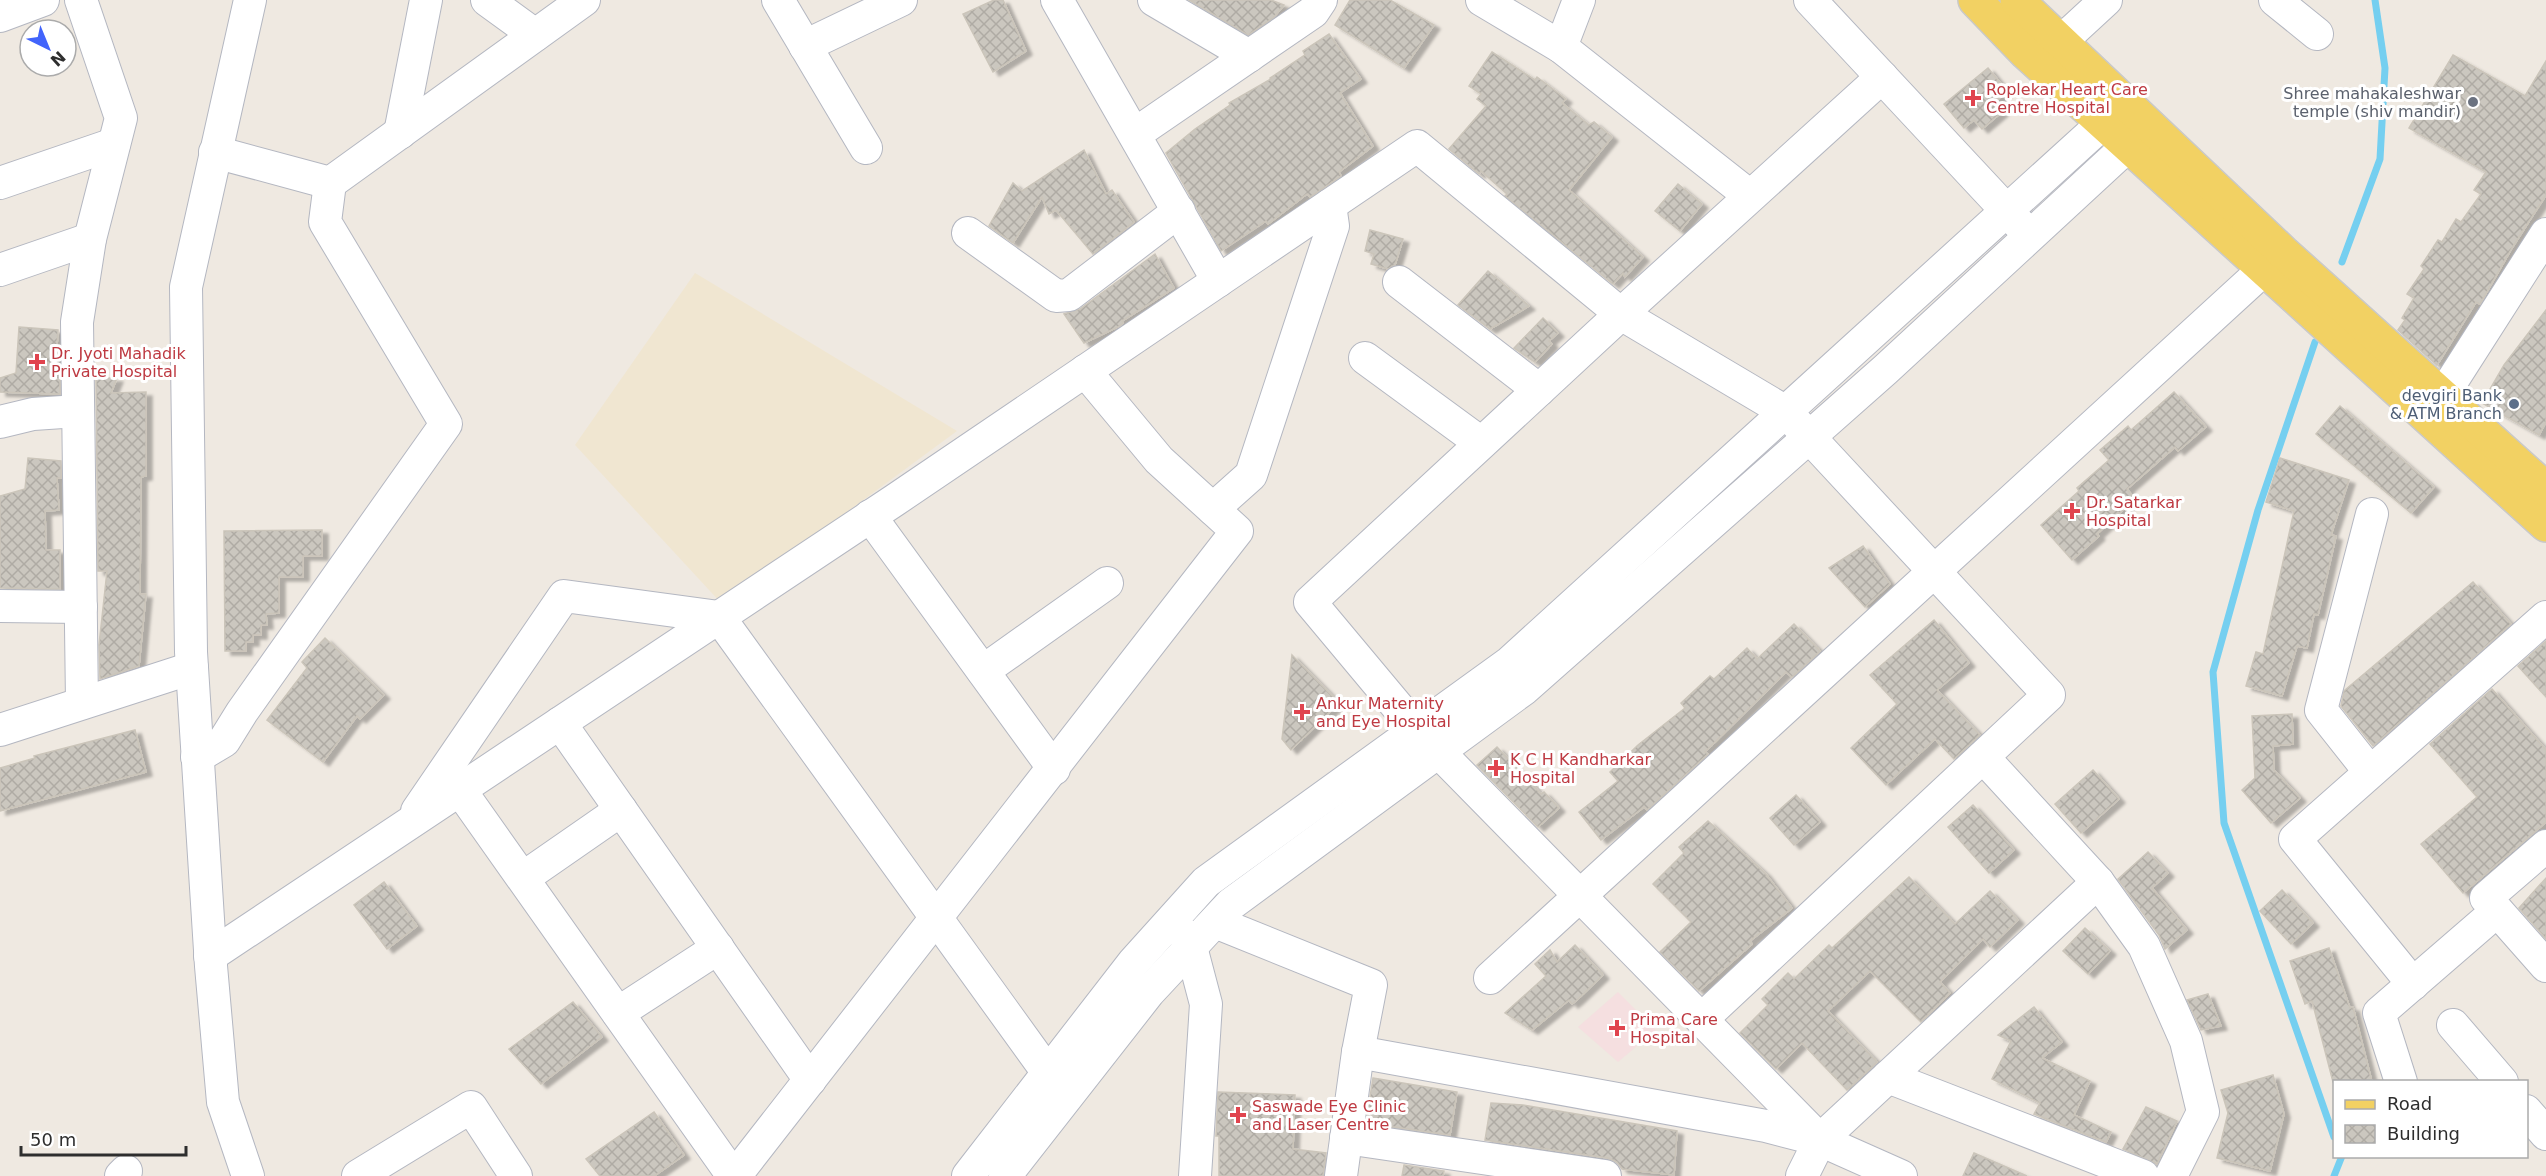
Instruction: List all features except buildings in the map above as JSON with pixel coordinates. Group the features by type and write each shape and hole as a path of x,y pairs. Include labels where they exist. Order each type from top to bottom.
{"main road":[{"path":"1975,0 2049,53 2435,407 2546,525"},
{"path":"2017,0 2049,53"},
{"path":"2435,407 2546,489"}],"street":[{"path":"0,16 44,0"},
{"path":"81,0 121,118 90,239 76,322 82,704"},
{"path":"248,1176 223,1102 210,956 192,668 186,287 250,0"},
{"path":"399,133 426,0"},
{"path":"487,0 535,35"},
{"path":"198,757 224,741 242,712 446,424 325,222 330,183 584,0"},
{"path":"778,0 866,148"},
{"path":"805,46 901,0"},
{"path":"1057,0 1218,281"},
{"path":"1154,0 1249,56"},
{"path":"1135,134 1313,12 1321,0"},
{"path":"1482,0 1561,47 1750,196"},
{"path":"1561,47 1579,0"},
{"path":"1810,0 2030,236"},
{"path":"2049,53 2106,0"},
{"path":"2275,0 2317,34"},
{"path":"1820,1140 1417,730 1310,602 1621,314 1882,77"},
{"path":"968,1176 1133,963 1206,882 1509,663 2114,113"},
{"path":"1005,1176 1149,992 1231,904 1524,689 1809,437 2138,136"},
{"path":"0,183 114,144"},
{"path":"210,956 870,516 1416,146 1621,314 1786,412 2049,695 1702,1019"},
{"path":"215,152 330,183"},
{"path":"1213,509 1251,475 1333,226 1330,205"},
{"path":"968,233 1056,296 1063,297 1069,295 1179,211"},
{"path":"0,270 90,239"},
{"path":"2435,407 2543,243"},
{"path":"1490,978 2273,260"},
{"path":"1399,282 1539,390"},
{"path":"1365,358 1481,443"},
{"path":"460,790 734,1176 1054,769 1237,531 1159,460 1085,371"},
{"path":"0,422 33,414 78,411"},
{"path":"2370,772 2321,710 2372,514"},
{"path":"870,516 1054,769"},
{"path":"983,671 1107,583"},
{"path":"408,825 564,596 719,617 1066,1098"},
{"path":"0,606 81,608"},
{"path":"2413,984 2295,839 2546,617"},
{"path":"0,730 192,668"},
{"path":"560,723 810,1080"},
{"path":"1983,757 2098,882 2144,946 2186,1041 2203,1112 2171,1176"},
{"path":"523,878 621,810"},
{"path":"2546,846 2486,898 2546,966"},
{"path":"1802,1176 1820,1140 2098,882"},
{"path":"2400,1080 2379,1013 2497,910"},
{"path":"1174,918 1191,947 1206,1004 1195,1176"},
{"path":"1215,922 1371,985 1358,1052 1341,1176"},
{"path":"618,1013 718,948"},
{"path":"2453,1025 2500,1080"},
{"path":"1358,1052 1766,1126 1820,1140 1901,1176"},
{"path":"1888,1077 2143,1176"},
{"path":"358,1176 471,1107 516,1176"},
{"path":"2528,1113 2546,1134"},
{"path":"1346,1138 1605,1176"}],"shaded area":[{"path":"695,273 957,431 722,604 575,445"},
{"name":"Prima Care Hospital","path":"1618,992 1656,1030 1618,1062 1578,1027"}],"waterway":[{"path":"2342,262 2380,159 2385,68 2375,0"},
{"path":"2315,342 2258,510 2213,672 2224,823 2333,1134"},
{"path":"2334,1176 2341,1158"}],"place":[{"name":"Roplekar Heart Care Centre Hospital","path":"1973,98"},
{"name":"Shree mahakaleshwar temple (shiv mandir)","path":"2473,102"},
{"name":"Dr. Jyoti Mahadik Private Hospital","path":"37,362"},
{"name":"devgiri Bank & ATM Branch","path":"2514,404"},
{"name":"Dr. Satarkar Hospital","path":"2072,511"},
{"name":"Ankur Maternity and Eye Hospital","path":"1302,712"},
{"name":"K C H Kandharkar Hospital","path":"1496,768"},
{"name":"Prima Care Hospital","path":"1617,1028"},
{"name":"Saswade Eye Clinic and Laser Centre","path":"1238,1115"}]}
